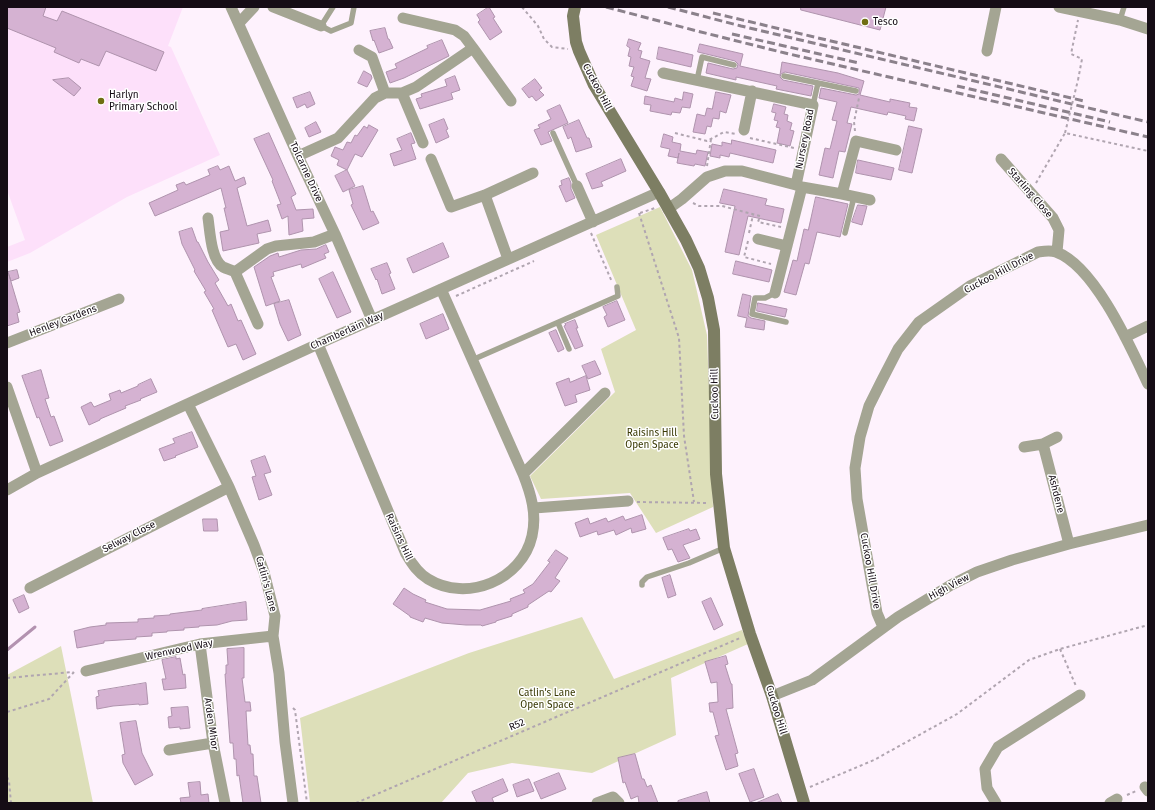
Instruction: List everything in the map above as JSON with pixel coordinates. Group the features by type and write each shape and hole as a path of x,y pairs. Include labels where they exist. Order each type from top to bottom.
{"main road":[{"name":"Cuckoo Hill","path":"575,7 573,16 578,46 594,85 659,192 686,240 699,268 708,298 714,330 716,474 724,548 750,634 772,696 804,803"}],"street":[{"name":"Tolcarne Drive","path":"231,7 252,56 335,234 372,320"},
{"path":"239,23 254,7"},
{"path":"273,7 321,26"},
{"path":"987,51 996,7"},
{"path":"1059,7 1120,20 1148,29"},
{"path":"403,18 455,30 464,36 511,101"},
{"path":"298,156 338,138 375,98 385,93 402,93 416,87 473,48"},
{"path":"359,50 372,57 385,93"},
{"name":"Nursery Road","path":"663,72 812,105 791,229 775,293"},
{"path":"744,130 752,91"},
{"path":"402,93 423,143"},
{"path":"842,194 856,141 896,150"},
{"path":"431,159 451,207 533,174"},
{"name":"Starling Close","path":"1001,159 1053,218 1059,230 1057,252"},
{"path":"667,206 682,199 708,177 725,171 742,171 799,186 870,200"},
{"path":"577,186 592,228"},
{"name":"Chamberlain Way","path":"7,490 37,473 318,344 508,259 592,228 659,192"},
{"path":"486,194 508,259"},
{"path":"208,218 212,246 216,258 222,267 235,272 258,324"},
{"path":"235,272 267,249 276,246 314,242 335,234"},
{"path":"758,239 787,246"},
{"name":"Cuckoo Hill Drive","path":"883,628 877,613 857,499 855,468 860,437 869,406 898,349 919,322 970,286 1038,252 1048,250 1057,252"},
{"path":"1057,252 1068,259 1084,274 1100,293 1125,337 1148,384"},
{"name":"Raisins Hill","path":"318,344 406,554 414,568 428,579 444,586 462,589 483,586 500,579 515,569 526,553 532,535 534,508 531,494 441,289"},
{"name":"Henley Gardens","path":"7,342 119,299"},
{"path":"1125,337 1148,326"},
{"path":"7,387 37,473"},
{"path":"522,474 605,393"},
{"name":"Catlin's Lane","path":"188,404 229,487 264,572 275,616 273,636 281,693 285,742 294,803"},
{"path":"1024,447 1043,444 1058,437"},
{"name":"Ashdene","path":"1043,444 1069,544"},
{"name":"Selway Close","path":"30,588 229,487"},
{"path":"534,508 628,501"},
{"name":"High View","path":"772,696 812,680 883,628 922,602 977,572 1012,560 1069,544 1148,525"},
{"name":"Wrenwood Way","path":"86,671 200,644 273,636"},
{"name":"Arden Mhor","path":"200,644 213,743 225,803"},
{"path":"996,803 987,788 985,769 998,747 1080,695"},
{"path":"169,750 213,743"},
{"path":"597,803 613,797 619,803"}],"lane":[{"path":"333,7 321,26 331,32 350,23 354,7"},
{"path":"1120,20 1124,7"},
{"path":"697,80 702,57 734,65"},
{"path":"784,76 856,91"},
{"path":"812,105 818,83"},
{"path":"552,133 577,186"},
{"path":"844,233 854,197"},
{"path":"472,360 618,296 617,287"},
{"path":"775,293 765,298 755,298 752,314 786,322"},
{"path":"558,322 569,349"},
{"path":"642,585 642,582 647,577 689,563 724,548"}],"path":[{"path":"522,7 538,26 544,39 552,47 578,46"},
{"path":"1031,193 1065,133 1082,59 1071,54 1080,12"},
{"path":"856,91 860,93 854,122 856,141"},
{"path":"1065,133 1148,151"},
{"path":"708,177 706,168 711,139"},
{"path":"682,199 699,206 722,206 760,216 758,222 791,229"},
{"path":"667,206 639,214 679,338 684,436 694,502"},
{"path":"592,228 612,282 617,287"},
{"path":"446,301 540,258"},
{"path":"628,501 715,503 720,509"},
{"path":"800,791 874,760 958,714 1029,660 1060,649 1148,625"},
{"name":"R52","path":"356,803 750,634"},
{"path":"1060,649 1080,695"},
{"path":"7,678 86,671"},
{"path":"7,712 49,699 74,672"},
{"path":"281,693 295,710 307,803"},
{"path":"7,777 9,780 11,803"},
{"path":"1113,801 1147,789"}],"shaded area":[{"name":"Harlyn Primary School","path":"7,7 183,7 168,46 171,47 220,155 127,197 30,253 7,262 7,247 25,240 7,190"}],"green space":[{"name":"Raisins Hill Open Space","path":"660,207 692,270 707,335 713,507 656,533 630,493 541,499 530,476 615,392 601,349 636,330 596,235"},
{"name":"Catlin's Lane Open Space","path":"582,617 614,679 742,630 748,644 671,678 676,735 592,773 512,763 468,773 441,803 310,803 300,718 469,653"},
{"path":"61,646 93,803 7,803 7,675"}],"building":[{"path":"7,7 46,7 43,16 57,21 62,11 164,52 156,71 106,51 99,66 81,59 79,63 54,52 56,48 7,28"},
{"path":"489,7 495,17 493,18 502,32 490,40 478,22 480,20 477,15"},
{"name":"Tesco","path":"801,7 886,7 880,30 801,10"},
{"path":"385,28 388,39 393,48 379,53 370,31"},
{"path":"629,39 641,43 638,50 642,51 640,58 650,61 645,78 651,79 647,91 631,86 634,77 631,76 634,67 629,66 631,57 628,56 630,48 627,46"},
{"path":"442,40 449,56 404,78 390,83 386,72 397,68 395,64 428,48 427,46"},
{"path":"700,44 743,54 740,66 780,75 782,62 838,73 864,81 860,95 890,102 890,99 910,103 909,107 917,108 914,121 905,119 906,116 888,112 887,115 851,107 847,123 852,124 845,152 839,151 833,178 819,175 825,148 830,149 837,121 832,120 837,102 819,98 821,88 856,95 859,94 859,88 785,72 781,74 780,77 783,80 813,86 811,96 776,89 777,86 736,77 736,80 706,73 708,63 733,69 737,68 738,64 735,61 698,52"},
{"path":"659,47 693,55 691,67 657,59"},
{"path":"364,71 371,75 372,78 367,87 358,83"},
{"path":"455,76 460,90 451,93 453,99 420,109 416,99 422,97 421,94 447,86 445,80"},
{"path":"69,78 81,88 74,96 53,80"},
{"path":"535,79 542,88 539,90 544,95 536,101 532,96 529,98 522,89"},
{"path":"310,92 315,104 307,108 305,104 297,108 293,98"},
{"path":"684,92 693,94 690,108 682,107 680,113 672,112 671,115 650,111 651,105 644,104 645,96 674,102 675,98 682,100"},
{"path":"716,92 731,95 726,113 720,111 719,119 713,118 711,127 707,126 705,134 693,132 697,114 705,116 707,108 712,109"},
{"path":"774,104 786,107 784,114 788,115 787,121 792,123 790,130 794,131 790,146 777,143 780,128 776,127 778,121 774,120 776,113 772,112"},
{"path":"560,105 568,123 548,132 552,141 541,145 534,130 540,128 538,125 551,119 547,111"},
{"path":"444,119 449,137 436,143 429,125"},
{"path":"579,120 587,138 589,138 592,147 576,152 571,137 568,139 563,127"},
{"path":"316,122 321,132 309,137 305,128"},
{"path":"369,125 378,130 362,157 355,154 347,170 337,165 339,160 331,156 335,147 343,150 347,142 351,143 355,135 357,136 364,126 367,128"},
{"path":"909,126 922,129 912,173 899,170"},
{"path":"269,133 296,194 291,197 296,210 313,209 314,218 302,219 303,231 289,235 288,216 282,219 277,205 281,204 272,181 273,180 254,139"},
{"path":"411,133 415,143 411,144 416,159 394,166 390,154 402,150 397,139"},
{"path":"664,134 673,137 672,142 681,144 680,151 696,154 697,150 708,152 705,166 677,163 678,158 668,156 670,149 661,147"},
{"path":"732,140 776,150 773,163 730,153 729,157 720,155 720,158 710,156 712,144 722,146 722,142 731,144"},
{"path":"621,159 626,171 601,182 603,186 592,189 586,174"},
{"path":"858,160 894,168 891,180 856,173"},
{"path":"218,166 220,170 229,166 235,181 244,177 246,184 237,188 247,226 268,220 271,231 257,234 259,243 223,251 220,232 229,230 221,188 155,216 149,203 178,190 176,185 184,182 186,185 210,175 208,170"},
{"path":"347,170 355,186 343,192 335,176"},
{"path":"569,178 571,189 575,198 566,202 559,186 562,185 561,181"},
{"path":"363,186 371,212 373,211 379,223 363,230 351,205 353,204 349,190"},
{"path":"724,189 767,199 765,205 784,209 781,223 748,216 739,255 725,252 735,206 720,203"},
{"path":"816,197 848,204 840,237 817,232 809,264 805,263 796,295 784,292 793,260 797,261 804,229 808,230"},
{"path":"858,205 867,206 862,225 852,222"},
{"path":"192,228 197,242 219,280 215,283 228,306 231,304 238,321 241,320 256,354 243,360 236,344 228,347 212,310 214,309 204,292 206,291 194,271 195,270 182,244 179,232"},
{"path":"443,243 449,257 413,273 407,259"},
{"path":"326,245 329,252 324,254 326,258 302,268 301,264 273,272 274,276 271,277 280,301 266,306 254,267 270,256 278,253 279,257 301,250 316,249"},
{"path":"736,261 772,270 769,282 733,274"},
{"path":"387,263 391,273 389,274 395,289 382,294 377,279 376,280 371,269"},
{"path":"17,270 19,278 11,281 8,272"},
{"path":"333,272 351,312 337,318 319,279"},
{"path":"9,275 20,312 17,313 19,322 7,326 7,276"},
{"path":"743,294 751,296 748,316 765,321 764,330 745,327 747,318 738,316"},
{"path":"289,300 301,335 288,341 280,324 274,304"},
{"path":"617,301 625,320 608,327 604,317 607,315 603,307"},
{"path":"758,303 787,309 785,317 757,311"},
{"path":"443,314 449,329 426,339 420,324"},
{"path":"575,320 578,328 576,328 583,346 575,349 564,326 566,325 565,324"},
{"path":"556,330 564,349 558,352 549,333"},
{"path":"595,361 601,374 588,379 582,366"},
{"path":"41,370 49,398 45,399 51,417 54,416 63,441 50,446 39,417 37,418 22,376"},
{"path":"586,376 590,390 575,395 577,402 565,406 556,383 569,378 570,382"},
{"path":"151,379 157,392 125,406 126,408 89,425 81,407 91,402 94,407 111,400 109,394 120,390 121,393"},
{"path":"192,432 198,447 164,461 159,449 175,443 173,439"},
{"path":"265,456 271,472 264,474 272,495 259,500 252,477 256,476 251,461"},
{"path":"642,515 646,529 632,533 631,528 616,535 614,530 598,535 597,531 580,537 575,523 588,518 590,524 606,518 608,522 623,516 625,520"},
{"path":"203,519 217,519 218,531 204,531"},
{"path":"689,529 690,531 696,529 700,539 683,545 690,558 678,562 672,549 668,550 663,538"},
{"path":"556,550 568,558 555,578 560,581 551,592 549,591 528,605 528,607 512,614 512,616 496,622 482,626 442,623 425,618 423,622 410,617 393,604 404,588 426,600 425,602 447,609 480,610 511,601 510,599 525,593 523,590 533,584 550,562 548,561"},
{"path":"670,575 676,595 668,598 662,578"},
{"path":"24,595 29,608 19,613 13,600"},
{"path":"711,598 723,625 714,630 702,602"},
{"path":"246,602 247,620 184,628 184,630 152,633 152,636 136,637 136,639 104,641 104,643 77,648 74,631 106,625 106,623 138,622 138,619 154,618 154,616 170,615"},
{"path":"244,648 244,678 242,678 245,702 250,702 251,711 246,711 248,745 250,745 251,754 253,754 254,776 257,776 261,803 243,803 239,775 237,776 236,759 234,759 233,743 230,743 225,674 226,665 228,665 227,649"},
{"path":"726,656 728,664 725,665 732,684 733,708 726,709 738,753 735,754 738,766 726,770 715,736 719,735 713,712 710,712 709,703 718,702 717,682 711,683 705,662"},
{"path":"176,657 176,659 180,658 183,675 185,674 186,688 164,690 162,679 166,679 162,660"},
{"path":"146,683 148,704 113,706 97,709 96,697 99,696 98,691"},
{"path":"188,707 190,728 169,728 168,717 172,716 171,708"},
{"path":"136,721 142,753 153,775 135,785 123,763 122,755 125,754 120,723"},
{"path":"635,754 642,779 644,779 647,787 651,785 658,803 639,803 638,796 631,799 625,782 623,783 618,758"},
{"path":"754,769 764,797 750,802 739,774"},
{"path":"559,773 566,789 541,799 534,783"},
{"path":"503,779 508,791 492,798 494,803 477,803 472,792"},
{"path":"528,779 534,791 517,797 513,785"},
{"path":"200,782 201,795 208,794 209,803 181,803 180,798 190,797 188,783"},
{"path":"707,792 710,803 678,803 678,801"},
{"path":"778,794 782,803 756,803"}],"waterway":[{"path":"7,650 35,627"}],"railway":[{"path":"606,7 785,53 1148,137"},
{"path":"668,7 741,26 1148,122"},
{"path":"713,13 1084,101"},
{"path":"732,34 859,63"},
{"path":"957,86 1110,122"}],"place":[{"name":"Tesco","path":"865,22"},
{"name":"Harlyn Primary School","path":"101,101"}]}
